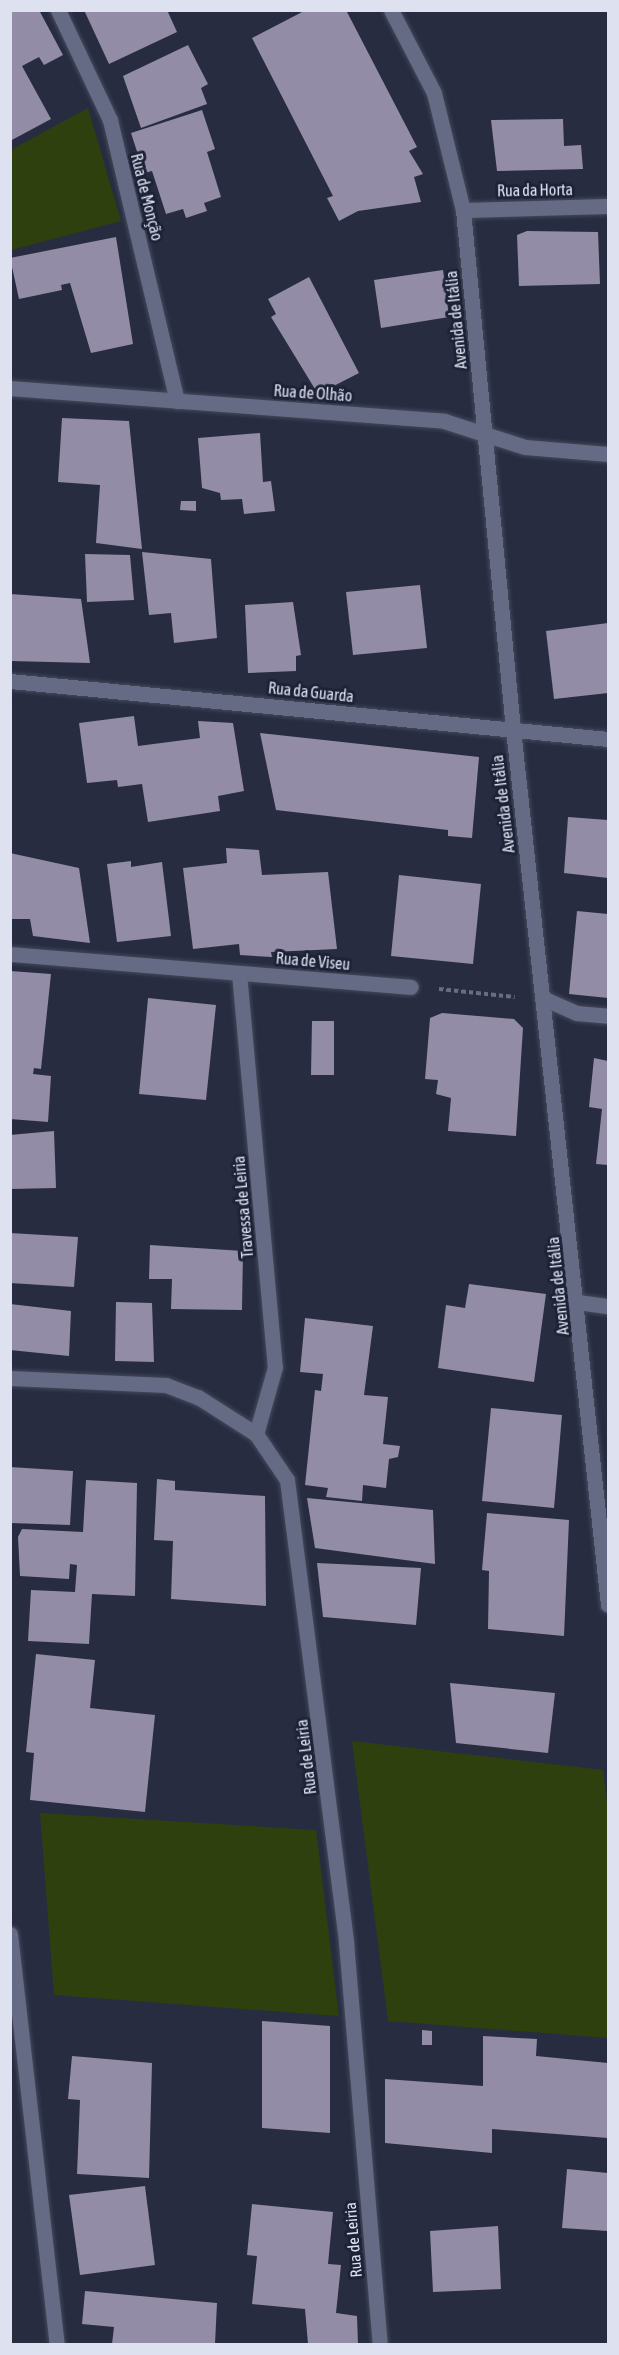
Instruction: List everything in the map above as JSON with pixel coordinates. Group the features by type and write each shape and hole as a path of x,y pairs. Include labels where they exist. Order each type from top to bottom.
{"street":[{"name":"Rua de Monção","path":"58,10 110,120 177,401"},
{"name":"Avenida de Itália","path":"391,10 434,93 463,210 513,729 545,999 609,1605"},
{"name":"Rua da Horta","path":"463,210 609,206"},
{"name":"Rua de Olhão","path":"10,388 444,421 525,447 609,454"},
{"name":"Rua da Guarda","path":"10,681 609,739"},
{"name":"Rua de Viseu","path":"10,954 411,987"},
{"name":"Travessa de Leiria","path":"240,973 275,1367 256,1434"},
{"path":"545,999 576,1013 609,1016"},
{"path":"578,1302 609,1306"},
{"name":"Rua de Leiria","path":"10,1378 166,1385 219,1407 256,1434 279,1465 293,1497 346,1942 380,2344"},
{"path":"10,1934 57,2344"}],"path":[{"path":"411,987 545,999"}],"green space":[{"path":"88,108 121,221 11,250 11,150"},
{"path":"352,1741 603,1770 608,1809 608,2038 388,2021"},
{"path":"40,1813 316,1830 339,2016 54,1995"}],"building":[{"path":"10,10 39,10 63,55 44,65 39,57 22,66 51,119 10,141"},
{"path":"84,10 167,10 177,32 109,64"},
{"path":"306,10 346,10 417,147 409,151 423,174 414,177 421,202 358,211 339,221 327,198 333,196 252,38"},
{"path":"188,45 208,84 201,88 207,104 141,128 123,76"},
{"path":"202,110 215,149 207,152 221,197 204,203 207,211 186,218 183,209 166,214 152,171 144,173 131,133"},
{"path":"563,119 564,146 581,145 583,169 497,171 491,120"},
{"path":"527,231 598,232 600,284 519,286 517,235"},
{"path":"116,237 133,344 91,353 70,283 61,285 62,290 19,299 10,258"},
{"path":"443,270 449,317 381,328 374,280"},
{"path":"309,277 359,373 318,394 271,317 276,314 268,299"},
{"path":"62,418 129,421 142,549 96,543 100,485 58,482"},
{"path":"260,433 263,482 271,481 275,511 244,514 242,499 221,500 220,493 202,488 198,438"},
{"path":"181,501 196,501 196,511 180,510"},
{"path":"142,552 211,559 217,638 174,643 171,613 149,615"},
{"path":"85,554 130,555 134,600 87,602"},
{"path":"420,585 427,648 353,655 346,592"},
{"path":"10,594 81,599 90,663 10,661"},
{"path":"293,602 301,655 296,656 296,671 248,673 245,605"},
{"path":"608,623 608,693 554,699 546,631"},
{"path":"134,716 138,746 200,738 198,721 233,723 244,791 218,796 220,811 148,822 142,784 118,787 117,780 87,783 79,723"},
{"path":"260,733 479,757 472,838 448,836 448,830 276,810"},
{"path":"568,817 608,820 608,878 564,873"},
{"path":"226,848 259,850 262,875 328,872 337,949 271,952 272,957 240,955 239,944 193,949 183,868 227,863"},
{"path":"10,853 79,868 90,943 33,936 30,919 10,919"},
{"path":"131,861 131,867 162,862 171,936 117,942 107,864"},
{"path":"399,875 481,884 473,964 391,956"},
{"path":"577,911 608,914 608,998 569,994"},
{"path":"10,971 51,974 41,1069 34,1068 33,1074 51,1076 48,1122 10,1119"},
{"path":"148,998 216,1005 206,1100 139,1094"},
{"path":"442,1013 514,1019 523,1028 516,1136 448,1131 451,1098 436,1094 438,1080 425,1079 430,1018"},
{"path":"312,1021 334,1021 334,1075 311,1075"},
{"path":"594,1058 608,1061 608,1165 596,1164 602,1109 589,1107"},
{"path":"54,1131 56,1188 10,1189 10,1135"},
{"path":"10,1233 78,1237 74,1287 10,1283"},
{"path":"150,1245 243,1251 242,1310 171,1309 172,1279 149,1279"},
{"path":"469,1284 546,1294 534,1382 438,1368 446,1305 465,1308"},
{"path":"116,1302 152,1303 154,1362 115,1361"},
{"path":"10,1304 71,1311 69,1356 10,1350"},
{"path":"305,1318 373,1326 364,1395 388,1397 383,1444 400,1446 398,1457 389,1459 386,1488 363,1485 362,1501 326,1497 328,1488 305,1485 315,1390 321,1391 323,1374 300,1372"},
{"path":"491,1408 562,1415 554,1508 482,1501"},
{"path":"10,1467 73,1471 70,1525 10,1523"},
{"path":"157,1479 175,1481 175,1490 265,1496 266,1606 171,1599 173,1541 154,1540"},
{"path":"86,1480 137,1483 135,1596 92,1594 89,1644 28,1641 31,1590 75,1592 77,1565 70,1564 69,1579 20,1576 18,1537 22,1529 83,1532"},
{"path":"307,1498 433,1510 435,1564 315,1548"},
{"path":"487,1513 569,1520 564,1636 488,1629 489,1571 482,1570"},
{"path":"317,1563 421,1568 416,1625 323,1617"},
{"path":"36,1654 95,1660 90,1708 155,1715 145,1812 30,1800 34,1753 26,1752"},
{"path":"450,1683 555,1693 548,1753 456,1743"},
{"path":"262,2021 330,2026 330,2133 262,2128"},
{"path":"422,2030 432,2031 432,2045 422,2045"},
{"path":"483,2036 537,2039 536,2056 608,2063 608,2138 492,2129 492,2153 385,2143 385,2079 483,2086"},
{"path":"72,2056 152,2063 149,2178 77,2174 80,2100 68,2099"},
{"path":"567,2169 608,2173 608,2231 562,2228"},
{"path":"145,2186 155,2265 80,2275 69,2195"},
{"path":"252,2204 333,2212 328,2264 341,2265 336,2313 357,2316 358,2344 308,2344 305,2309 252,2304 257,2256 247,2255"},
{"path":"498,2226 501,2289 433,2292 430,2231"},
{"path":"85,2291 217,2303 215,2344 112,2344 114,2327 82,2324"}]}
